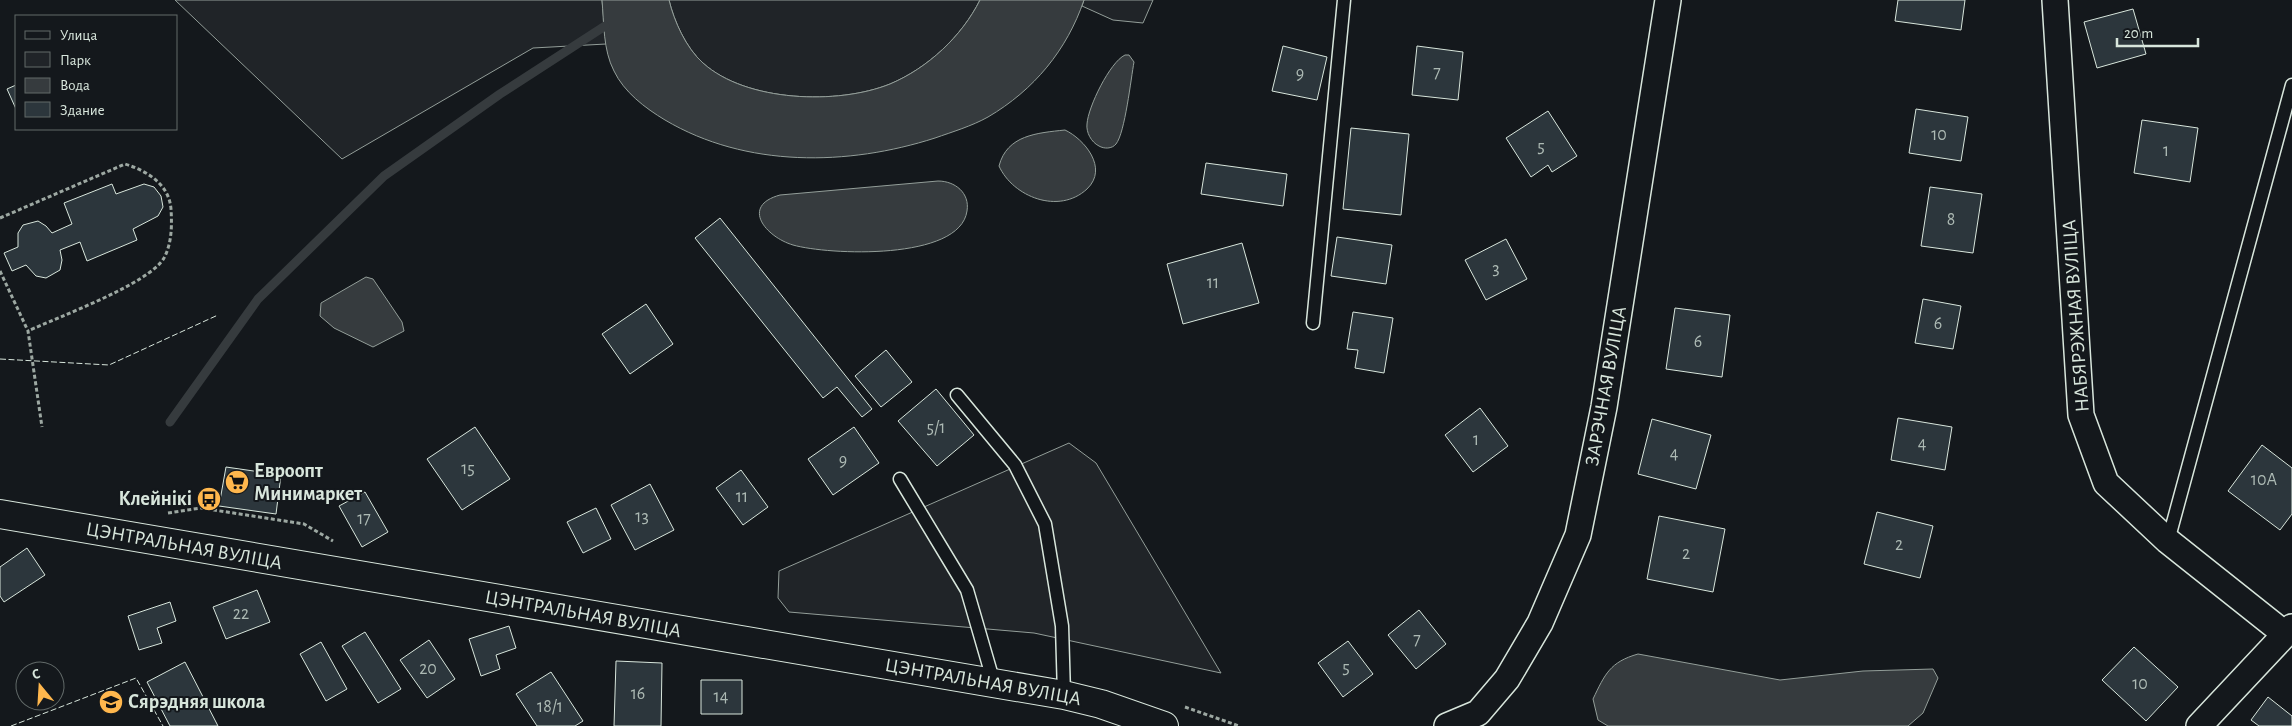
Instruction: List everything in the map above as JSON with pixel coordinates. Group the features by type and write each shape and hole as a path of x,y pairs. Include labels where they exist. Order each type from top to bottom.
{"street":[{"name":"ЗАРЭЧНАЯ ВУЛІЦА","path":"1447,726 1478,713 1507,679 1540,623 1578,535 1604,407 1668,0"},
{"name":"НАБЯРЭЖНАЯ ВУЛІЦА","path":"2056,0 2081,415 2106,483 2168,541 2289,631"},
{"name":"ЦЭНТРАЛЬНАЯ ВУЛІЦА","path":"0,514 1064,695 1101,704 1164,726"},
{"path":"2199,726 2289,631"}],"lane":[{"path":"1313,323 1344,0"},
{"path":"2168,541 2292,85"},
{"path":"957,395 1014,465 1045,524 1062,626 1064,695"},
{"path":"900,478 967,590 994,683"}],"path":[{"path":"0,218 125,164 142,169 159,182 170,206 172,230 164,258 142,279 28,331"},
{"path":"0,271 28,331 42,427"}],"green space":[{"path":"175,0 602,0 606,44 533,48 342,159"},
{"path":"669,0 980,0 973,13 954,38 918,69 890,84 869,91 819,97 767,92 743,86 721,76 703,63 691,50 677,25"},
{"path":"1084,0 1153,0 1143,23 1113,20 1082,6"},
{"path":"1069,443 1096,463 1221,673 1034,633 789,612 778,598 779,571"}],"water":[{"path":"602,0 669,0 677,25 691,50 703,63 721,76 743,86 767,92 819,97 869,91 890,84 918,69 954,38 973,13 980,0 1084,0 1068,36 1047,67 1020,94 988,117 935,138 902,147 868,154 798,158 763,154 729,147 696,136 665,120 643,105 623,86 610,63 605,36"},
{"path":"1129,55 1134,62 1125,117 1116,144 1110,148 1103,148 1094,142 1087,130 1088,116 1107,75 1119,59"},
{"path":"1065,130 1080,140 1095,163 1096,172 1093,181 1087,189 1076,197 1063,201 1051,201 1038,199 1026,194 1006,177 999,166 1003,156 1016,142 1034,135"},
{"path":"938,181 950,183 960,189 966,199 967,211 959,227 942,239 918,246 862,252 834,251 793,245 783,241 766,229 759,214 761,206 768,200 780,195"},
{"path":"366,277 373,279 402,322 404,331 373,347 334,328 320,316 321,303"},
{"path":"1638,654 1780,680 1863,671 1933,669 1938,678 1923,713 1908,726 1608,726 1598,720 1593,699 1605,676 1615,665"}],"building":[{"path":"1898,0 1965,0 1961,30 1895,21"},
{"path":"2133,9 2146,54 2097,68 2084,22"},
{"path":"1283,46 1327,57 1317,100 1272,91"},
{"path":"1417,46 1463,52 1458,100 1412,95"},
{"path":"15,85 15,107 7,89"},
{"path":"1916,109 1968,117 1961,161 1909,153"},
{"path":"1548,111 1577,156 1552,172 1548,165 1531,177 1506,138"},
{"path":"2142,120 2198,128 2190,182 2134,173"},
{"path":"1351,128 1409,134 1401,215 1343,209"},
{"path":"1206,163 1287,174 1283,206 1201,194"},
{"path":"112,184 116,194 144,184 154,187 161,196 163,207 158,216 133,229 137,240 87,261 80,242 60,250 62,260 60,270 46,278 36,276 26,265 12,271 4,253 18,247 18,233 23,225 38,221 52,233 72,224 64,203"},
{"path":"1930,187 1982,194 1973,253 1921,246"},
{"path":"720,218 872,409 862,417 837,387 823,398 695,238"},
{"path":"1337,237 1392,245 1386,284 1331,276"},
{"path":"1506,239 1527,279 1486,300 1465,260"},
{"path":"1242,243 1259,303 1183,324 1167,264"},
{"path":"1923,299 1961,306 1953,349 1915,343"},
{"path":"646,304 673,344 630,374 602,334"},
{"path":"1675,308 1730,315 1722,377 1666,369"},
{"path":"1353,312 1393,318 1384,373 1355,368 1358,350 1347,349"},
{"path":"886,350 912,382 881,407 855,376"},
{"path":"936,389 974,435 937,466 898,421"},
{"path":"1480,408 1508,446 1473,472 1445,435"},
{"path":"1898,418 1952,427 1945,470 1891,460"},
{"path":"1652,419 1711,435 1696,489 1638,474"},
{"path":"475,427 510,479 462,510 427,459"},
{"path":"854,427 879,463 833,495 808,459"},
{"path":"2262,445 2292,468 2292,514 2280,530 2228,491"},
{"path":"226,467 281,475 276,514 219,506"},
{"path":"741,470 768,507 743,525 716,488"},
{"path":"650,484 674,530 635,550 611,505"},
{"path":"365,492 388,532 362,547 339,506"},
{"path":"596,508 611,539 583,553 567,522"},
{"path":"1877,512 1933,526 1920,578 1864,564"},
{"path":"1659,516 1725,529 1713,592 1647,579"},
{"path":"27,548 45,575 4,602 0,596 0,567"},
{"path":"257,590 270,622 226,639 213,607"},
{"path":"170,602 176,621 157,628 162,643 139,650 128,616"},
{"path":"1419,610 1446,644 1416,669 1388,635"},
{"path":"509,626 516,648 496,655 500,669 481,676 469,639"},
{"path":"365,632 401,689 378,703 342,646"},
{"path":"429,640 455,679 427,698 400,660"},
{"path":"1348,641 1373,674 1343,697 1318,663"},
{"path":"321,642 347,689 326,701 300,654"},
{"path":"2134,647 2178,687 2146,721 2102,680"},
{"path":"616,661 662,663 661,726 614,726"},
{"path":"185,662 218,726 170,726 147,682"},
{"path":"551,672 583,721 575,726 537,726 516,694"},
{"path":"701,680 742,680 742,714 701,714"},
{"path":"2268,697 2292,716 2292,726 2259,726 2251,720"}],"waterway":[{"path":"170,422 258,299 384,176 500,94 605,26"}],"fence":[{"path":"0,359 109,365 218,315"},
{"path":"11,726 136,678 163,726"}],"place":[{"name":"Евроопт Минимаркет","path":"237,482"},
{"name":"Клейнікі","path":"209,499"},
{"name":"Сярэдняя школа","path":"111,702"}]}
